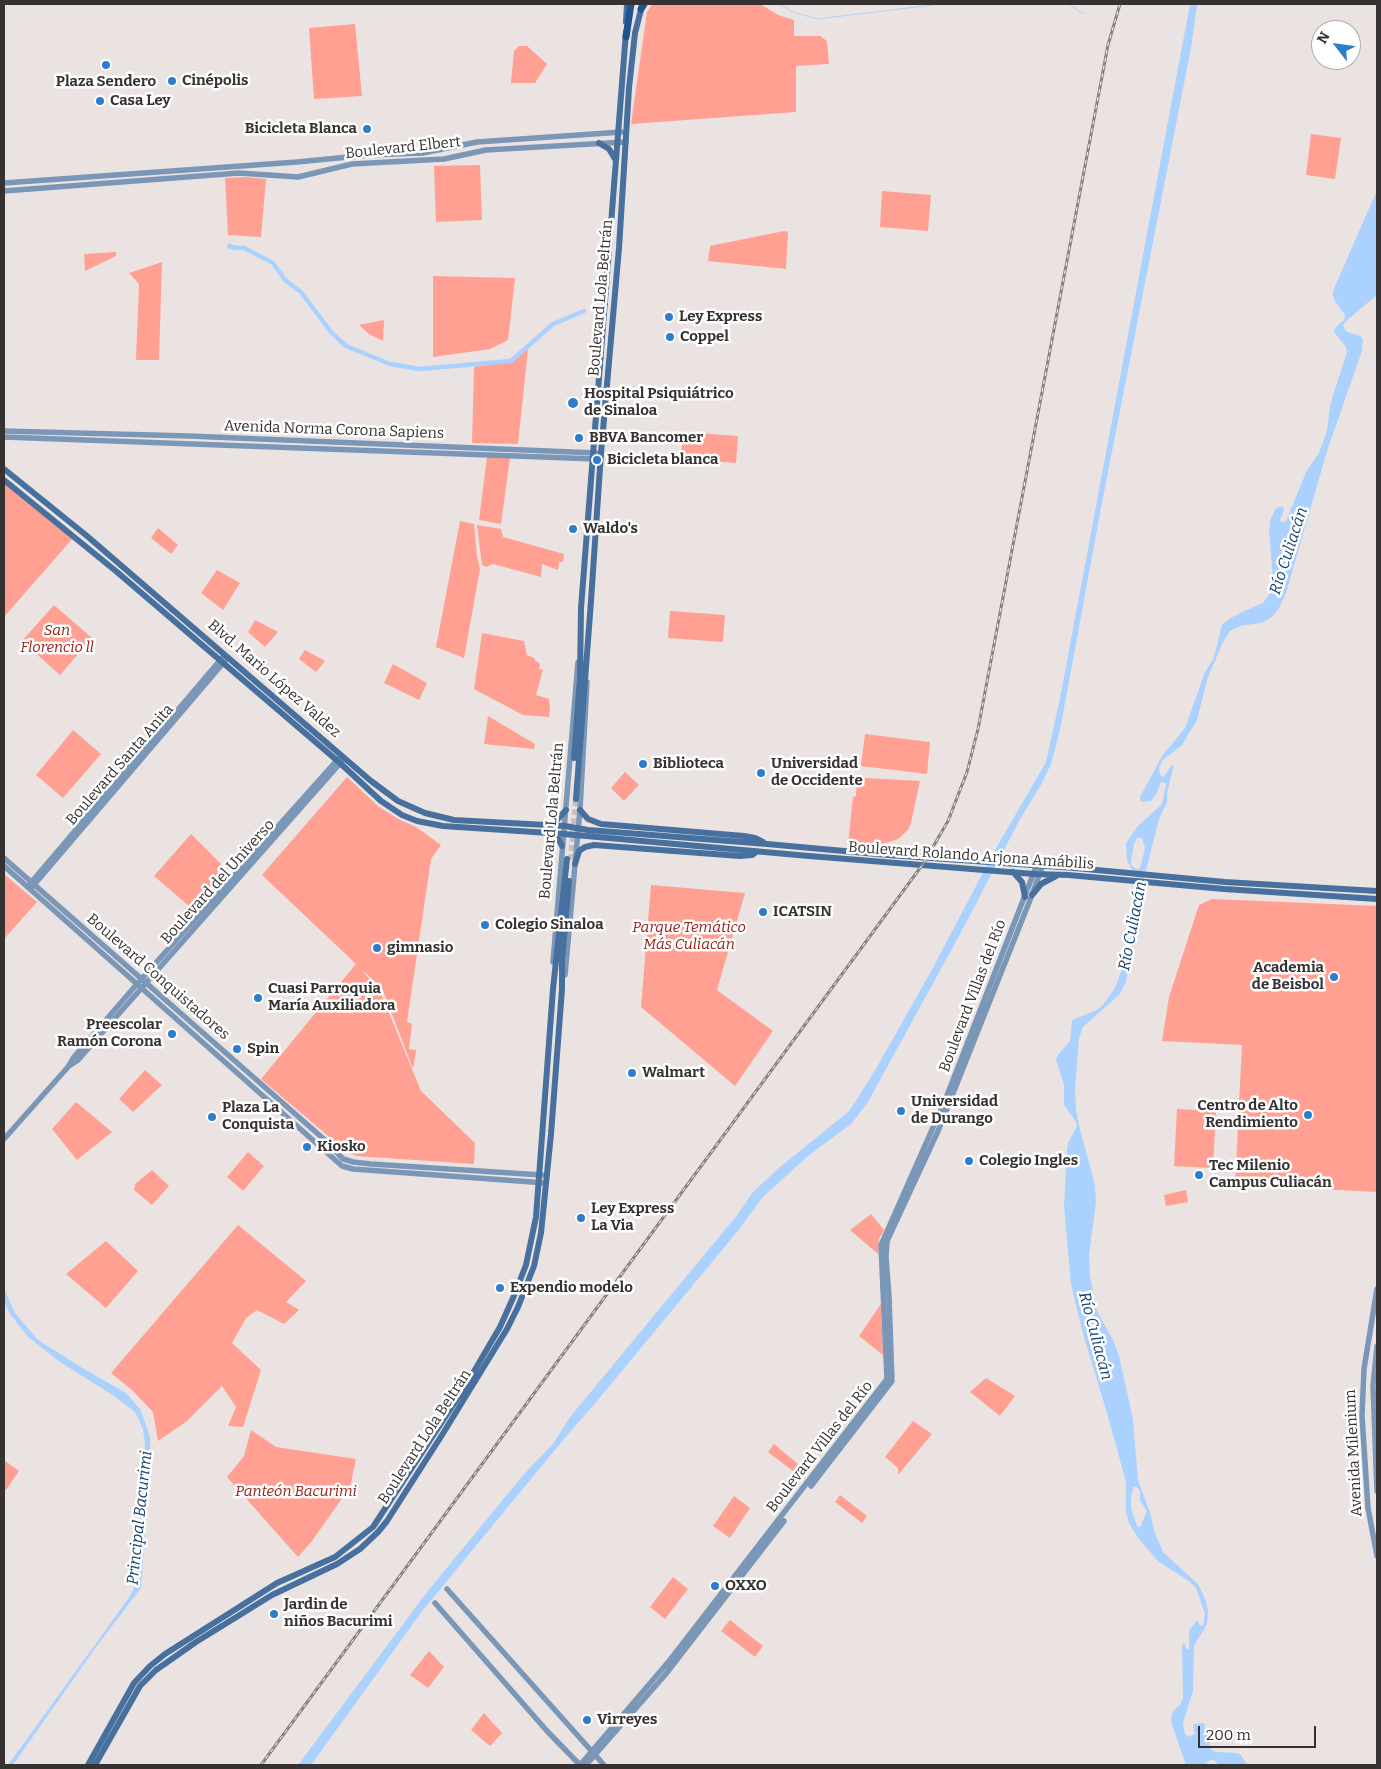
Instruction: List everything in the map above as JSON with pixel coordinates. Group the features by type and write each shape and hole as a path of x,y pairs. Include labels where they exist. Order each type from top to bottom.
{"main road":[{"name":"Boulevard Lola Beltrán","path":"573,805 580,680 579,655 627,4"},
{"path":"626,36 631,4"},
{"name":"Boulevard Lola Beltrán","path":"573,805 587,656 600,456 619,248 626,131 635,33 643,5"},
{"path":"599,143 609,149 616,160"},
{"name":"Blvd. Mario López Valdez","path":"4,469 87,536 398,801 426,813 454,820 564,826"},
{"name":"Blvd. Mario López Valdez","path":"4,480 110,566 338,762 380,801 402,815 417,821 443,826 563,834"},
{"path":"548,825 557,820 573,805 588,819 601,824 744,836 755,838 767,844"},
{"name":"Boulevard Rolando Arjona Amábilis","path":"564,826 577,832 756,852 1013,872 1038,870 1074,872 1377,899"},
{"name":"Boulevard Rolando Arjona Amábilis","path":"563,834 577,832 767,844 1002,864 1059,874 1074,872"},
{"path":"546,833 559,840 562,846"},
{"path":"570,859 585,847 594,845 740,856 752,856 756,852"},
{"name":"Boulevard Lola Beltrán","path":"95,1765 136,1693 145,1680 156,1670 285,1587 337,1564 360,1549 469,1386 503,1321 520,1282 526,1265 543,1182 554,989 570,859"},
{"name":"Boulevard Lola Beltrán","path":"543,1175 562,989 562,960 570,859"},
{"path":"1013,872 1022,882 1027,899 1048,880 1059,874"},
{"name":"Boulevard Rolando Arjona Amábilis","path":"1225,886 1377,891"},
{"name":"Boulevard Lola Beltrán","path":"88,1765 139,1676 165,1654 277,1583 335,1557 375,1529"},
{"path":"228,1622 226,1620 229,1613"}],"street":[{"name":"Boulevard Elbert","path":"4,183 369,155 423,153 483,142 626,131"},
{"name":"Boulevard Elbert","path":"4,191 239,173 298,177 359,163 444,159 486,150 626,142"},
{"path":"4,431 67,436"},
{"name":"Avenida Norma Corona Sapiens","path":"67,436 190,436 600,456"},
{"path":"4,437 67,436"},
{"name":"Boulevard Santa Anita","path":"31,886 227,656"},
{"name":"Boulevard del Universo","path":"4,1139 68,1067 74,1057 343,756"},
{"name":"Boulevard Lola Beltrán","path":"570,859 562,846 564,826 573,805"},
{"name":"Boulevard Lola Beltrán","path":"570,859 577,832 573,805"},
{"name":"Boulevard Conquistadores","path":"4,858 31,886 326,1141 343,1159 371,1164 543,1175"},
{"name":"Boulevard Conquistadores","path":"4,866 31,886"},
{"name":"Boulevard Villas del Río","path":"586,1765 670,1660 887,1379 881,1245 946,1098 1038,870"},
{"name":"Boulevard Conquistadores","path":"141,983 342,1166 353,1169 543,1182"},
{"name":"Avenida Milenium","path":"1377,1289 1364,1369 1362,1405 1370,1524 1377,1556"},
{"name":"Avenida Milenium","path":"1377,1346 1373,1386 1377,1491"},
{"path":"446,1588 604,1765"},
{"path":"435,1603 547,1731 580,1765"},
{"name":"Boulevard Villas del Río","path":"580,1765 594,1754"}],"green space":[{"path":"652,4 760,4 778,15 794,20 794,36 820,36 827,41 829,64 796,66 796,112 631,124 647,12"},
{"path":"355,24 362,96 314,99 309,28"},
{"path":"519,46 527,46 547,64 535,83 511,83 514,51"},
{"path":"1311,134 1341,138 1335,179 1306,175"},
{"path":"480,165 482,220 436,222 434,166"},
{"path":"225,178 266,179 261,237 228,235"},
{"path":"882,191 931,195 928,231 880,227"},
{"path":"784,231 788,232 786,269 708,261 710,246"},
{"path":"116,252 116,256 85,271 84,254"},
{"path":"162,262 159,360 136,360 139,284 129,273"},
{"path":"433,276 515,278 508,340 490,349 433,357"},
{"path":"384,320 383,341 369,334 359,325"},
{"path":"528,349 518,444 472,443 474,367 501,363"},
{"path":"683,432 738,436 736,463 681,459"},
{"path":"487,457 510,458 501,524 479,520"},
{"path":"4,481 73,538 4,617"},
{"path":"460,521 474,524 480,569 464,658 436,647"},
{"path":"477,525 501,529 503,537 564,554 563,562 559,562 558,570 542,564 541,577 493,564 486,567 482,565"},
{"path":"158,528 178,545 171,554 151,538"},
{"path":"217,570 240,583 223,610 201,593"},
{"name":"San Florencio ll","path":"54,605 92,638 60,675 22,641"},
{"path":"670,611 725,615 723,642 668,638"},
{"path":"255,620 278,632 265,647 248,632"},
{"path":"482,633 524,641 527,655 534,658 540,664 539,669 543,670 536,695 549,699 549,717 523,715 474,689"},
{"path":"305,650 325,661 316,672 299,659"},
{"path":"393,664 427,683 419,700 384,683"},
{"path":"488,716 535,744 534,749 484,744"},
{"path":"73,730 101,754 63,798 36,775"},
{"path":"865,734 930,742 927,774 861,766"},
{"path":"625,772 639,785 624,801 611,788"},
{"path":"347,777 379,807 416,827 441,845 431,859 407,1022 412,1024 409,1049 416,1050 413,1069 382,988 361,969 380,991 421,1091 475,1143 474,1164 356,1156 347,1152 261,1079 356,964 262,875"},
{"path":"865,778 920,781 911,823 908,830 898,839 880,845 848,844 853,797 856,796 858,780"},
{"path":"191,834 231,874 196,912 154,876"},
{"path":"4,874 37,902 4,939"},
{"name":"Parque Temático Más Culiacán","path":"651,885 745,893 717,990 773,1031 735,1086 641,1007"},
{"name":"Centro de Alto Rendimiento","path":"1212,899 1377,906 1377,1192 1235,1185 1242,1045 1162,1041 1169,997 1199,905"},
{"path":"145,1070 162,1085 133,1112 119,1099"},
{"path":"76,1102 112,1132 77,1160 52,1129"},
{"path":"1177,1109 1216,1111 1213,1168 1174,1166"},
{"path":"248,1152 264,1166 243,1191 227,1177"},
{"path":"152,1170 169,1186 152,1205 134,1190 135,1184"},
{"path":"1186,1190 1188,1202 1166,1206 1164,1195"},
{"path":"871,1214 884,1230 879,1239 878,1254 850,1230"},
{"path":"238,1225 306,1281 286,1302 299,1310 284,1324 257,1310 246,1318 232,1343 261,1370 243,1427 228,1426 236,1407 222,1386 187,1421 158,1441 153,1412 132,1390 111,1373"},
{"path":"106,1241 138,1271 106,1308 66,1274"},
{"path":"881,1304 883,1355 859,1336"},
{"path":"986,1378 1015,1396 1000,1416 970,1392"},
{"path":"913,1421 932,1434 898,1475 898,1468 885,1457"},
{"name":"Panteón Bacurimi","path":"251,1430 276,1447 356,1459 350,1487 312,1541 298,1557 227,1477 244,1456"},
{"path":"774,1444 798,1464 793,1471 768,1452"},
{"path":"4,1460 19,1471 6,1490 4,1488"},
{"path":"840,1495 867,1516 862,1523 835,1502"},
{"path":"734,1496 750,1508 730,1538 713,1526"},
{"path":"673,1577 688,1589 665,1619 650,1607"},
{"path":"730,1620 763,1646 755,1657 721,1631"},
{"path":"429,1651 444,1667 428,1688 410,1675"},
{"path":"484,1713 502,1733 490,1746 471,1730"}],"water":[{"path":"1190,4 1197,4 1191,48 1101,508 1060,730 1051,764 1042,783 1019,821 965,925 868,1102 851,1124 808,1156 763,1197 737,1232 423,1610 311,1765 298,1765 427,1592 524,1474 553,1444 570,1417 738,1214 753,1192 780,1167 848,1112 854,1104 929,975 995,850 1046,762 1060,698"},
{"name":"Río Culiacán","path":"1377,190 1377,295 1345,322 1343,326 1347,332 1361,336 1363,340 1362,351 1328,448 1286,593 1278,610 1271,618 1261,623 1240,626 1230,631 1224,640 1208,677 1197,720 1182,745 1163,760 1159,767 1160,775 1163,777 1174,765 1167,793 1167,802 1159,819 1142,886 1126,982 1120,994 1083,1027 1079,1038 1075,1090 1076,1109 1095,1185 1096,1202 1089,1255 1090,1276 1095,1302 1098,1313 1114,1342 1119,1356 1133,1419 1138,1480 1150,1512 1155,1534 1164,1553 1198,1584 1206,1601 1208,1611 1207,1624 1194,1646 1193,1691 1183,1723 1185,1734 1189,1737 1195,1734 1193,1725 1204,1723 1211,1750 1241,1755 1247,1765 1219,1765 1214,1760 1210,1760 1206,1765 1186,1765 1171,1717 1173,1711 1180,1705 1183,1698 1182,1645 1184,1643 1187,1650 1189,1649 1189,1631 1197,1620 1201,1626 1203,1625 1205,1614 1196,1588 1189,1581 1159,1562 1138,1538 1129,1523 1126,1512 1126,1482 1083,1334 1071,1284 1064,1206 1068,1143 1077,1126 1064,1105 1064,1085 1056,1060 1070,1041 1072,1021 1102,1006 1115,988 1125,960 1132,930 1136,885 1135,875 1127,861 1126,843 1138,826 1162,804 1166,784 1162,782 1160,784 1157,793 1151,801 1141,802 1140,797 1162,756 1185,728 1205,672 1213,660 1222,625 1242,612 1263,603 1271,592 1273,581 1270,520 1276,508 1282,506 1284,509 1280,521 1286,521 1307,470 1319,453 1327,431 1330,405 1347,352 1346,347 1334,332 1336,327 1344,320 1345,315 1335,301 1333,291","holes":["1137,838 1142,838 1145,848 1139,869 1131,865 1134,844","1134,1487 1137,1487 1140,1491 1140,1501 1147,1511 1140,1527 1137,1526 1131,1508 1131,1496"]},
{"path":"4,1289 15,1313 38,1340 126,1393 140,1409 150,1436 150,1472 141,1588 96,1647 13,1765 8,1765 134,1588 139,1544 145,1445 143,1429 135,1412 111,1394 60,1362 28,1337 10,1314 4,1302"}],"waterway":[{"path":"779,4 793,12 817,19 941,4"},
{"path":"1069,4 1083,14"},
{"path":"229,246 244,248 273,263 285,280 301,292 331,332 346,346 390,364 419,369 511,361 553,324 584,311"}],"tunnel":[{"path":"571,860 576,799"}],"railway":[{"path":"261,1765 923,864 948,821 967,772 978,729 1108,45 1120,4"}],"place":[{"name":"Plaza Sendero","path":"106,65"},
{"name":"Cinépolis","path":"172,81"},
{"name":"Casa Ley","path":"100,101"},
{"name":"Bicicleta Blanca","path":"367,129"},
{"name":"Ley Express","path":"669,317"},
{"name":"Coppel","path":"670,337"},
{"name":"Hospital Psiquiátrico de Sinaloa","path":"573,403"},
{"name":"BBVA Bancomer","path":"579,438"},
{"name":"Bicicleta blanca","path":"597,460"},
{"name":"Waldo's","path":"573,529"},
{"name":"Biblioteca","path":"643,764"},
{"name":"Universidad de Occidente","path":"761,773"},
{"name":"ICATSIN","path":"763,912"},
{"name":"Colegio Sinaloa","path":"485,925"},
{"name":"gimnasio","path":"377,948"},
{"name":"Academia de Beisbol","path":"1334,977"},
{"name":"Cuasi Parroquia María Auxiliadora","path":"258,998"},
{"name":"Preescolar Ramón Corona","path":"172,1034"},
{"name":"Spin","path":"237,1049"},
{"name":"Walmart","path":"632,1073"},
{"name":"Universidad de Durango","path":"901,1111"},
{"name":"Centro de Alto Rendimiento","path":"1308,1115"},
{"name":"Plaza La Conquista","path":"212,1117"},
{"name":"Kiosko","path":"307,1147"},
{"name":"Colegio Ingles","path":"969,1161"},
{"name":"Tec Milenio Campus Culiacán","path":"1199,1175"},
{"name":"Ley Express La Via","path":"581,1218"},
{"name":"Expendio modelo","path":"500,1288"},
{"name":"OXXO","path":"715,1586"},
{"name":"Jardin de niños Bacurimi","path":"274,1614"},
{"name":"Virreyes","path":"587,1720"}],"water label":[{"name":"Principal Bacurimi","path":"140,1518"}]}
